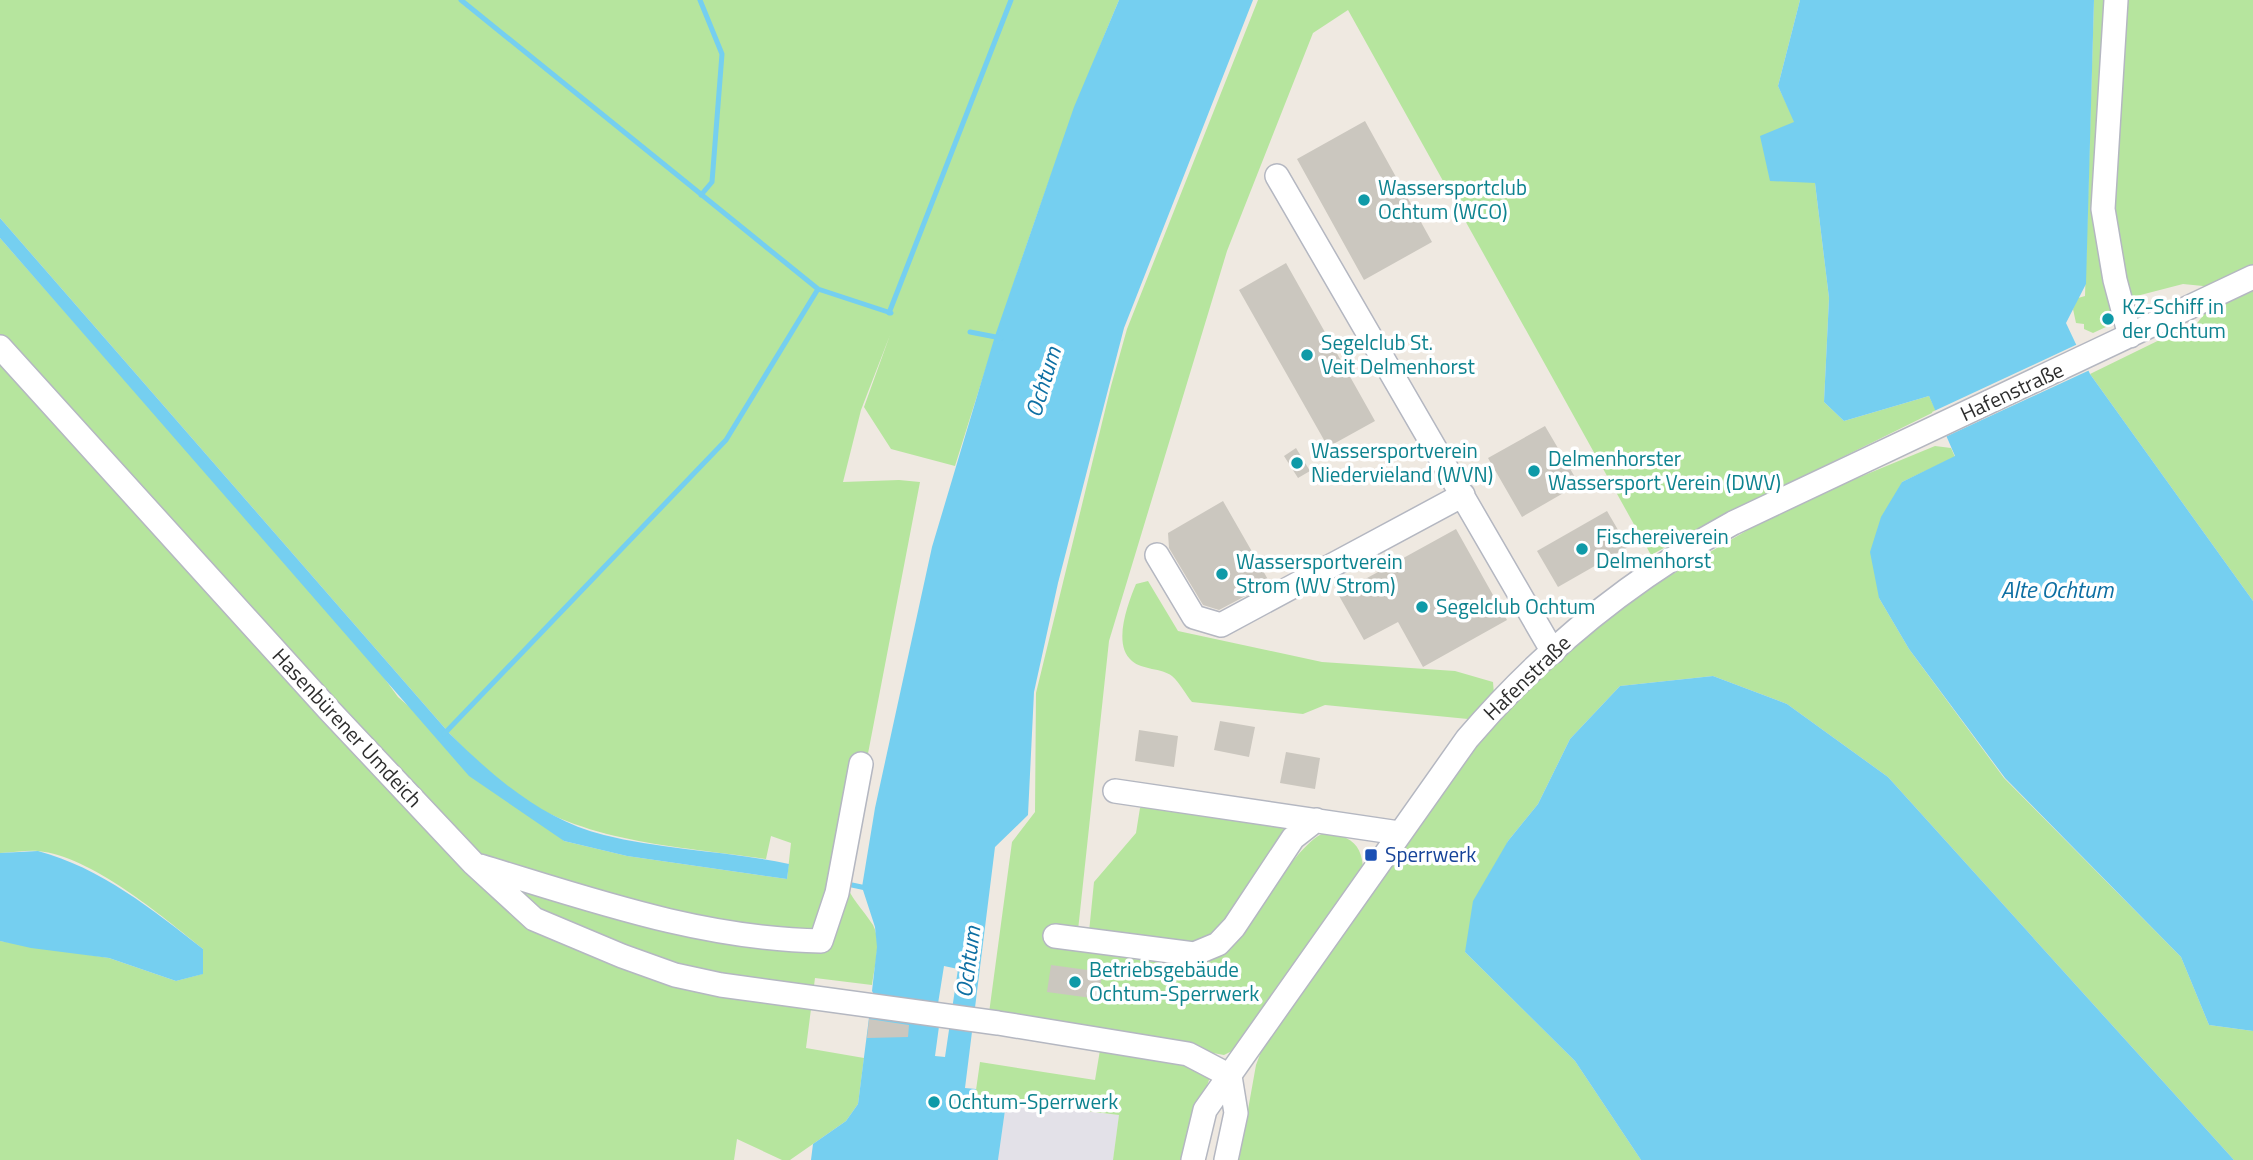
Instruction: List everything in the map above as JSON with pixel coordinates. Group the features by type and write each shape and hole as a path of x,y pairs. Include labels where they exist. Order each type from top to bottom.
{"street":[{"path":"2116,0 2103,209 2115,280 2130,336"},
{"path":"1277,176 1553,652"},
{"name":"Hafenstraße","path":"1193,1160 1205,1110 1466,739 1553,652 1611,600 1684,550 1743,517 2253,277"},
{"name":"Hasenbürener Umdeich","path":"0,347 330,711 474,864 534,919 675,975 770,992 974,1020 1188,1054 1230,1076"},
{"path":"1157,555 1194,617 1221,625 1463,495"},
{"path":"474,864 604,905 684,926 821,942 837,893 862,764"},
{"path":"1115,791 1399,833"},
{"path":"1055,936 1194,954 1218,944 1234,927 1293,838 1316,820"},
{"path":"1226,1160 1236,1113 1230,1076"}],"shaded area":[{"path":"1006,1103 1119,1115 1113,1160 998,1160"}],"green space":[{"path":"0,0 1119,0 1031,231 955,466 891,449 864,407 890,335 861,410 843,482 920,482 844,879 876,931 877,955 872,985 815,978 806,1048 864,1058 858,1104 846,1121 790,1160 782,1160 737,1139 734,1160 0,1160 0,941 109,958 176,981 202,974 203,949 125,890 80,864 59,855 38,851 0,853 0,238 371,660 398,697 564,841 627,856 787,879 791,843 771,836 766,859 659,844 590,829 525,801 490,775 450,734 0,218"},
{"path":"1258,0 1800,0 1778,86 1795,122 1815,183 1829,298 1824,402 1844,421 1929,396 1936,411 1719,518 1651,555 1348,10 1313,33 1227,251 1109,641 1076,949 1155,962 1175,963 1213,957 1231,949 1289,865 1315,838 1331,833 1350,840 1359,850 1363,868 1242,1046 1224,1055 989,1013 1012,842 1035,812 1036,693 1111,386 1127,329"},
{"path":"2094,0 2111,0 2114,317 2108,326 2093,333 2084,329 2084,324 2076,323 2073,309 2078,298 2085,296"},
{"path":"2122,0 2253,0 2253,266 2213,287 2183,284 2125,299 2107,212"},
{"path":"2253,291 2253,601 2090,374 2184,328 2191,331 2205,313"},
{"path":"1935,446 1951,448 1955,457 1902,482 1879,598 1909,649 2004,778 2181,957 2209,1025 2253,1031 2253,1160 2234,1160 1888,777 1787,704 1713,676 1620,686 1570,739 1538,804 1508,841 1465,952 1575,1061 1641,1160 1239,1160 1256,1065 1265,1041 1472,744 1580,638 1659,582 1787,507"},
{"path":"1148,581 1178,631 1322,662 1455,671 1493,682 1494,694 1468,719 1325,705 1303,714 1192,702 1172,676 1136,664 1126,654 1122,635 1126,612 1136,584"},
{"path":"1148,804 1289,828 1210,944 1189,951 1089,932 1094,882 1136,833 1140,808"},
{"path":"1101,1044 1212,1071 1182,1160 1113,1160 1119,1115 975,1097 980,1062 1095,1080"}],"water":[{"name":"Ochtum","path":"1119,0 1253,0 1124,328 1058,583 1034,692 1028,815 995,847 965,1088 976,1089 975,1098 1006,1103 998,1160 811,1160 813,1144 846,1121 858,1104 870,1010 940,1019 935,1056 945,1057 958,969 944,966 937,1010 878,1002 872,991 877,947 875,927 862,887 875,808 932,547 995,336 1074,107"},
{"name":"Alte Ochtum","path":"1800,0 2094,0 2086,284 2066,323 2090,374 2253,601 2253,1031 2209,1025 2181,957 2005,778 1909,649 1879,598 1870,552 1881,517 1902,482 1955,456 1929,396 1844,421 1824,402 1829,298 1815,183 1770,181 1760,136 1794,122 1778,86"},
{"path":"0,218 450,734 484,766 540,808 581,828 650,844 789,864 787,879 627,856 564,841 469,776 0,238"},
{"path":"1713,676 1787,704 1888,777 2234,1160 1641,1160 1575,1061 1465,952 1473,901 1508,841 1538,804 1570,739 1620,686"},
{"path":"38,851 61,858 104,879 165,919 203,949 203,974 176,981 109,958 31,948 0,941 0,853"}],"pier":[{"path":"2080,343 2092,369 1943,438 1932,412"}],"building":[{"name":"Wassersportclub Ochtum (WCO)","path":"1365,121 1432,242 1364,280 1297,159"},
{"name":"Segelclub St. Veit Delmenhorst","path":"1286,263 1375,421 1328,447 1239,290"},
{"name":"Delmenhorster Wassersport Verein (DWV)","path":"1545,426 1579,484 1522,517 1488,458"},
{"name":"Wassersportverein Niedervieland (WVN)","path":"1296,448 1310,471 1298,478 1284,456"},
{"name":"Wassersportverein Strom (WV Strom)","path":"1223,501 1270,583 1219,610 1203,605 1169,548 1168,533"},
{"name":"Fischereiverein Delmenhorst","path":"1607,511 1628,547 1558,587 1537,551"},
{"name":"Segelclub Ochtum","path":"1456,529 1507,620 1423,667 1398,622 1364,640 1338,594"},
{"path":"1220,721 1255,727 1249,757 1214,750"},
{"path":"1139,730 1178,736 1174,767 1135,761"},
{"path":"1286,752 1320,758 1315,789 1280,783"},
{"name":"Betriebsgebäude Ochtum-Sperrwerk","path":"1051,965 1102,972 1099,999 1047,992"},
{"path":"869,1019 909,1025 908,1037 867,1038"}],"waterway":[{"path":"461,0 818,289 891,313"},
{"path":"700,0 722,54 712,182 701,195"},
{"path":"889,313 1011,0"},
{"path":"444,734 726,440 818,289"},
{"path":"970,332 1001,338"},
{"path":"852,885 866,888"}],"place":[{"name":"Wassersportclub Ochtum (WCO)","path":"1364,200"},
{"name":"KZ-Schiff in der Ochtum","path":"2108,319"},
{"name":"Segelclub St. Veit Delmenhorst","path":"1307,355"},
{"name":"Wassersportverein Niedervieland (WVN)","path":"1297,463"},
{"name":"Delmenhorster Wassersport Verein (DWV)","path":"1534,471"},
{"name":"Fischereiverein Delmenhorst","path":"1582,549"},
{"name":"Wassersportverein Strom (WV Strom)","path":"1222,574"},
{"name":"Segelclub Ochtum","path":"1422,607"},
{"name":"Sperrwerk","path":"1371,855"},
{"name":"Betriebsgebäude Ochtum-Sperrwerk","path":"1075,982"},
{"name":"Ochtum-Sperrwerk","path":"934,1102"}]}
